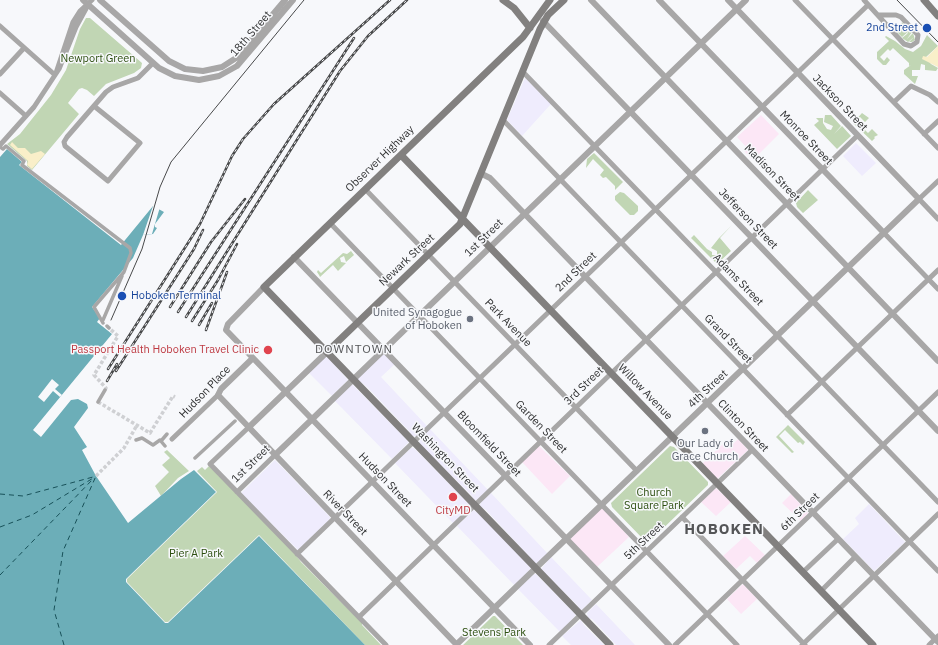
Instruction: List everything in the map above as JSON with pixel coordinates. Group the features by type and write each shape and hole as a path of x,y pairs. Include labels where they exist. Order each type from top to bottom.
{"main road":[{"path":"504,0 514,8 530,28"},
{"path":"543,21 564,0"},
{"path":"924,0 938,16"},
{"name":"Observer Highway","path":"264,287 530,28 549,1"},
{"name":"Newark Street","path":"327,352 464,220 543,21"},
{"name":"Willow Avenue","path":"400,155 873,645"},
{"name":"Washington Street","path":"264,287 610,645"}],"street":[{"name":"18th Street","path":"100,0 172,63 189,70 206,71 222,67 239,56 286,2 293,0"},
{"name":"Madison Street","path":"591,0 938,361"},
{"name":"Monroe Street","path":"659,0 938,289"},
{"name":"Jackson Street","path":"728,0 938,219"},
{"name":"1st Street","path":"237,492 383,348 746,0"},
{"path":"795,0 938,148"},
{"path":"864,0 868,5 906,45 912,46 918,42 918,35 901,17 896,15 878,15"},
{"name":"18th Street","path":"88,2 153,63 168,73 190,80 207,79 223,74 233,68 245,58 286,2"},
{"path":"88,2 76,27 62,64 41,97 0,146 3,149 6,146 24,161 22,165 131,250 124,272 103,322 94,307 124,272"},
{"name":"2nd Street","path":"297,554 868,5"},
{"name":"Jefferson Street","path":"543,21 938,431"},
{"path":"0,26 55,75"},
{"path":"0,74 24,48"},
{"path":"94,106 140,143 108,181 64,144 94,106 108,90 138,78 160,54"},
{"name":"Adams Street","path":"523,72 823,381 938,502"},
{"path":"894,102 911,86 930,95 938,102"},
{"path":"0,93 26,116"},
{"name":"Grand Street","path":"503,120 938,571"},
{"path":"924,134 938,121"},
{"name":"3rd Street","path":"359,617 857,136"},
{"name":"Clinton Street","path":"482,174 490,178 648,339 855,557 937,639"},
{"name":"4th Street","path":"457,645 602,504 744,370 777,335 938,181"},
{"name":"Park Avenue","path":"365,189 637,471"},
{"name":"Garden Street","path":"330,223 737,645"},
{"name":"Bloomfield Street","path":"294,257 669,645"},
{"path":"787,415 938,270"},
{"name":"Observer Highway","path":"226,328 243,307 264,287"},
{"name":"Hudson Street","path":"226,328 253,358 530,645"},
{"name":"Newark Street","path":"237,492 210,464 327,352"},
{"name":"Hudson Place","path":"172,439 218,395 221,389 253,358"},
{"path":"98,402 104,390"},
{"name":"6th Street","path":"675,645 708,615 938,392"},
{"name":"River Street","path":"218,395 457,645"},
{"path":"195,458 235,421"},
{"path":"136,440 142,437 153,444 161,441 167,434"},
{"path":"161,441 165,446"},
{"name":"5th Street","path":"549,645 752,450"},
{"path":"237,492 386,645"},
{"path":"682,518 803,644 938,514"},
{"path":"803,572 838,539"},
{"path":"821,591 855,557"},
{"path":"929,645 937,639"}],"shaded area":[{"path":"525,78 551,104 522,136 507,120"},
{"path":"761,115 779,134 753,160 744,151 747,148 737,137"},
{"path":"856,143 876,163 862,176 843,156"},
{"path":"383,353 395,364 381,377 427,426 416,437 411,435 409,431 367,387 357,379"},
{"path":"325,357 328,358 348,380 332,396 309,373"},
{"path":"352,384 409,442 392,459 334,400"},
{"path":"430,429 488,490 477,500 474,500 471,495 419,443"},
{"path":"738,439 748,450 717,479 702,464 726,441 732,445"},
{"path":"539,446 570,476 552,494 522,462"},
{"path":"411,448 414,448 469,504 469,507 453,523 395,463"},
{"path":"275,460 330,517 330,519 298,550 241,493"},
{"path":"716,488 731,502 716,516 701,502"},
{"path":"491,493 548,554 538,563 536,564 486,510 480,506 481,502"},
{"path":"791,494 808,513 801,521 782,503"},
{"path":"869,504 905,542 874,571 843,539 859,524 855,518"},
{"path":"602,507 629,537 597,567 570,539"},
{"path":"473,510 478,513 531,568 515,586 457,526"},
{"path":"745,536 765,555 757,563 750,556 736,569 723,556"},
{"path":"551,557 592,600 582,610 580,610 577,605 541,569"},
{"path":"534,574 536,574 576,615 560,632 518,589"},
{"path":"743,584 757,599 741,614 727,599"},
{"path":"596,604 635,645 616,645 592,619 588,618 587,613"},
{"path":"581,620 604,645 571,645 562,636"}],"green space":[{"name":"Newport Green","path":"86,18 90,18 142,63 141,68 134,73 106,84 94,96 87,90 82,88 79,89 68,103 79,114 32,170 27,166 27,161 7,144 20,134 51,95 66,70 80,29"},
{"path":"902,22 906,27 902,33 907,27 912,32 907,39 913,33 915,40 912,42 909,42 914,37 908,42 902,38 909,31 902,37 896,31 899,30 894,29 900,28"},
{"path":"927,35 938,46 926,57 931,64 938,68 936,71 925,70 925,65 921,64 920,70 912,70 912,76 918,76 915,84 904,74 904,70 911,65 909,66 909,63 893,48 890,51 888,49 880,57 884,61 887,57 890,60 886,65 883,65 877,59 877,52 889,41 885,37 886,36 905,49 913,52 921,46"},
{"path":"862,113 869,118 865,122 860,117 856,121 868,133 872,129 878,135 874,137 875,138 872,141 853,123"},
{"path":"825,115 831,115 841,126 834,134 842,126 851,136 837,149 814,125 819,121 816,118 823,118 823,123 827,129 831,130 833,126 824,122"},
{"path":"594,153 623,182 615,190 615,186 606,177 603,178 600,175 604,170 593,159 586,168 587,159"},
{"path":"808,190 818,200 803,213 797,207 796,203"},
{"path":"620,192 624,193 638,206 638,211 634,215 630,215 615,200 615,196"},
{"path":"732,225 720,238 731,251 717,264 691,238 694,235 707,249 712,252 712,255 717,255 717,251 711,248 719,238"},
{"path":"351,251 354,255 346,262 344,256 340,258 341,262 346,263 338,271 333,265 320,277 317,272 318,270 321,273 343,253 347,254"},
{"path":"788,425 805,442 803,445 800,442 798,443 785,430 779,436 794,452 792,453 776,437"},
{"name":"Church Square Park","path":"670,446 674,447 708,482 708,485 649,542 645,541 612,507 611,503"},
{"path":"167,450 189,471 178,478 161,496 155,486 169,472 162,465 170,458 164,452"},
{"name":"Pier A Park","path":"209,466 292,550 301,562 362,623 362,625 381,645 365,645 259,535 168,622 165,622 127,582 127,579 217,492 197,471 202,467 205,470"},
{"name":"Stevens Park","path":"493,616 495,616 523,645 463,645"}],"sand":[{"path":"938,46 938,67 922,59 923,56 927,57"},
{"path":"12,142 18,148 25,148 31,154 41,151 45,154 32,169 27,165 28,161 10,145"}],"water":[{"path":"7,149 22,162 19,165 121,245 153,206 164,212 155,224 155,227 157,228 153,234 143,235 133,258 92,307 100,318 97,322 112,334 33,430 41,437 71,400 78,399 87,404 88,408 74,427 87,447 82,450 96,476 128,523 194,470 216,492 126,579 126,582 165,623 168,623 259,536 365,645 0,645 0,157"}],"pier":[{"path":"153,206 160,207 152,234 143,235"},
{"path":"52,379 59,385 55,389 62,395 60,397 53,391 44,402 38,397"}],"ferry route":[{"path":"64,645 54,610 63,551 96,476"},
{"path":"0,494 23,496 93,477"},
{"path":"0,527 32,515 95,477"},
{"path":"0,575 94,478"}],"tunnel":[{"path":"105,390 106,388 94,375 118,336 109,328"},
{"path":"98,402 150,433 173,396 175,397"},
{"path":"96,476 124,448 137,425"}],"tram line":[{"path":"111,320 142,249 160,187 171,162 304,0"},
{"path":"897,0 938,42"}],"railway":[{"path":"108,369 200,224 232,156 243,139 274,104 390,0"},
{"path":"186,317 340,71 368,36 407,0"},
{"path":"178,312 354,38"},
{"path":"170,307 211,242 245,199"},
{"path":"116,371 194,249 203,230"},
{"path":"192,321 218,280 237,244"},
{"path":"206,330 227,272"},
{"path":"199,325 212,303"},
{"path":"107,381 117,364"}],"place":[{"name":"2nd Street","path":"927,28"},
{"name":"Hoboken Terminal","path":"122,296"},
{"name":"United Synagogue of Hoboken","path":"470,319"},
{"name":"Passport Health Hoboken Travel Clinic","path":"268,350"},
{"name":"Our Lady of Grace Church","path":"705,431"},
{"name":"CityMD","path":"453,497"}],"district":[{"name":"DOWNTOWN","path":"354,350"},
{"name":"HOBOKEN","path":"724,530"}]}
